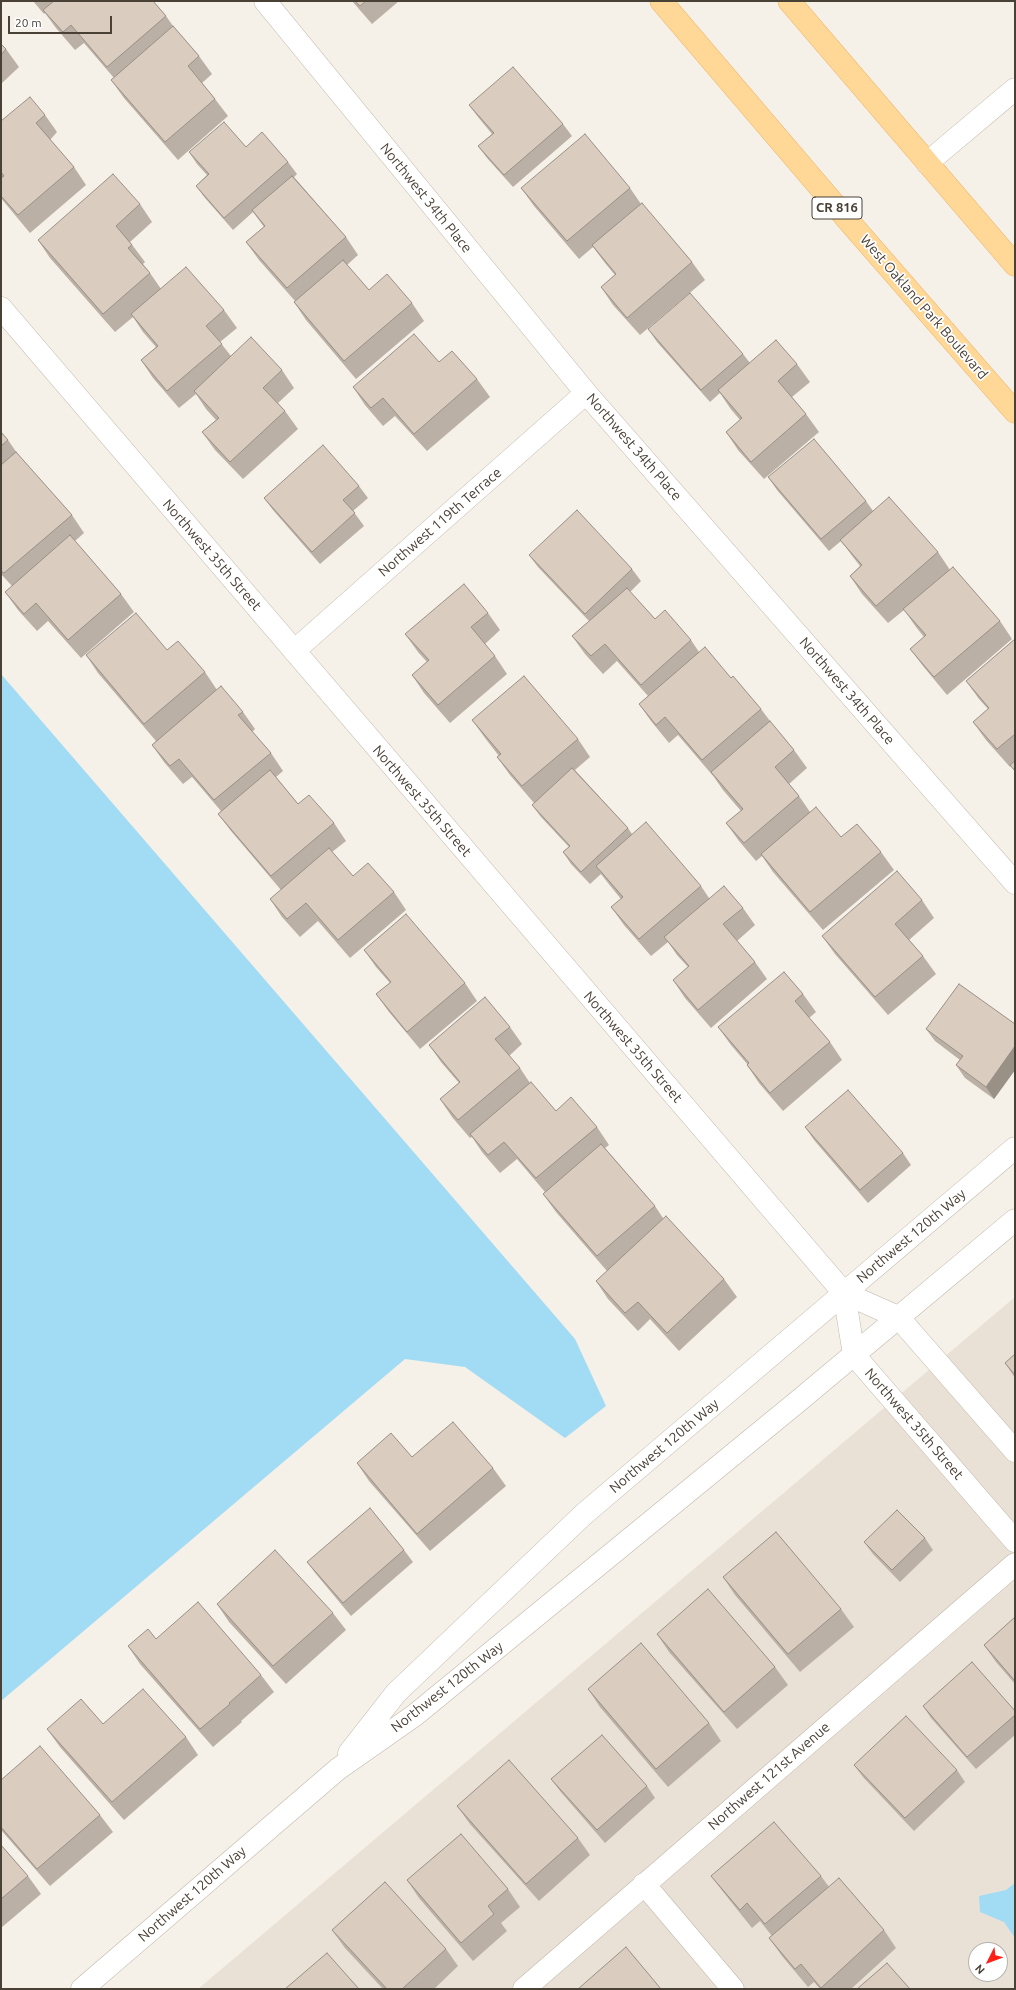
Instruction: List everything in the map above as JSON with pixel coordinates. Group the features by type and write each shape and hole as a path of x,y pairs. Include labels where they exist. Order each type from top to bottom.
{"main road":[{"name":"West Oakland Park Boulevard","path":"661,1 852,225 1015,412"},
{"path":"789,1 1015,265"}],"street":[{"name":"Northwest 34th Place","path":"265,1 586,393 1015,883"},
{"path":"928,163 1015,89"},
{"name":"Northwest 35th Street","path":"1,308 844,1293 898,1317 1015,1451"},
{"name":"Northwest 119th Terrace","path":"294,651 586,393"},
{"name":"Northwest 120th Way","path":"338,1769 396,1693 584,1514 1015,1148"},
{"name":"Northwest 120th Way","path":"82,1989 338,1769 415,1715 854,1355 1015,1220"},
{"name":"Northwest 35th Street","path":"844,1293 854,1355 1015,1541"},
{"name":"Northwest 121st Avenue","path":"524,1989 1015,1564"},
{"path":"644,1884 733,1989"}],"shaded area":[{"path":"1015,1297 1015,1989 198,1989"}],"water":[{"path":"1,674 575,1339 606,1406 565,1438 465,1367 405,1359 1,1701"},
{"path":"1015,1883 1015,1938 1004,1922 980,1912 979,1896 1006,1890"}],"building":[{"path":"54,1 153,1 166,16 107,67 71,25 63,32 43,10"},
{"path":"355,1 366,1 360,6"},
{"path":"173,26 199,56 188,66 215,99 165,142 111,80"},
{"path":"1,44 6,49 1,55"},
{"path":"513,67 563,124 504,175 478,146 494,133 469,105"},
{"path":"30,97 45,115 36,123 74,167 18,215 1,196 1,178 4,176 1,172 1,121"},
{"path":"224,122 246,147 262,132 288,162 224,218 196,186 209,174 189,152"},
{"path":"585,134 630,188 567,241 521,188"},
{"path":"113,174 140,204 116,226 132,245 128,248 150,273 103,314 38,240"},
{"path":"292,176 346,237 287,288 246,242 265,226 252,210"},
{"path":"642,203 692,262 627,318 601,287 616,274 592,245"},
{"path":"343,260 369,290 387,274 412,303 344,361 294,302"},
{"path":"186,267 224,310 206,326 222,344 167,391 141,360 158,346 131,314"},
{"path":"690,293 743,354 701,390 648,329"},
{"path":"414,334 439,362 452,351 477,379 414,434 383,398 371,408 353,387"},
{"path":"251,337 282,370 263,388 285,411 230,462 202,432 219,418 194,391"},
{"path":"776,340 797,364 778,381 806,414 751,462 726,432 742,418 718,390"},
{"path":"1,432 8,440 1,446"},
{"path":"814,439 866,501 821,539 768,477"},
{"path":"323,445 359,486 343,500 355,513 312,552 264,498"},
{"path":"16,452 72,515 4,573 1,571 1,465"},
{"path":"889,497 938,552 876,606 850,576 862,565 840,540"},
{"path":"577,510 632,569 585,614 529,555"},
{"path":"70,535 121,594 68,640 36,603 24,614 5,592"},
{"path":"953,567 1000,621 934,677 910,649 926,635 903,609"},
{"path":"464,584 488,613 471,627 495,656 438,705 412,675 429,660 405,634"},
{"path":"627,588 655,619 665,610 691,640 641,685 605,644 591,656 572,636"},
{"path":"136,613 167,650 178,641 205,672 144,724 86,655"},
{"path":"1015,639 1015,734 997,749 973,722 989,708 966,681"},
{"path":"705,647 731,678 733,676 761,709 702,760 665,717 656,725 639,704"},
{"path":"524,676 578,739 522,786 497,757 501,754 472,720"},
{"path":"221,686 243,712 238,715 271,753 214,800 179,759 170,766 152,745"},
{"path":"770,721 794,750 775,767 799,796 744,843 726,823 743,809 711,772"},
{"path":"1015,761 1015,771 1010,765"},
{"path":"572,768 628,828 581,872 563,852 570,846 532,805"},
{"path":"270,770 298,804 309,795 334,823 271,876 218,814"},
{"path":"816,807 841,837 857,824 881,852 810,912 761,854"},
{"path":"646,822 701,886 639,939 611,907 623,897 596,866"},
{"path":"329,848 353,876 368,863 394,892 338,940 306,903 287,919 270,899"},
{"path":"897,871 922,900 895,924 923,956 875,997 822,936"},
{"path":"724,886 743,908 723,924 755,962 698,1010 673,980 689,966 664,937"},
{"path":"406,914 465,983 407,1032 376,994 391,982 364,950"},
{"path":"784,972 803,994 795,1001 830,1042 770,1093 747,1065 749,1063 718,1027"},
{"path":"959,984 1015,1024 1015,1046 986,1087 956,1065 963,1056 926,1029"},
{"path":"485,997 510,1027 495,1039 520,1068 458,1120 440,1099 460,1082 429,1045"},
{"path":"531,1082 556,1111 571,1097 597,1127 536,1178 504,1142 488,1155 470,1134"},
{"path":"848,1090 903,1153 860,1190 805,1127"},
{"path":"601,1144 655,1206 597,1256 543,1194"},
{"path":"666,1216 724,1279 667,1333 638,1302 625,1313 596,1281"},
{"path":"1015,1354 1015,1375 1005,1363"},
{"path":"453,1422 493,1468 417,1534 357,1463 391,1433 412,1457"},
{"path":"370,1508 404,1550 343,1603 307,1562"},
{"path":"897,1510 925,1538 892,1570 864,1542"},
{"path":"776,1532 841,1609 788,1654 723,1577"},
{"path":"275,1550 333,1613 273,1666 217,1604"},
{"path":"708,1589 775,1667 724,1712 657,1634"},
{"path":"198,1602 261,1675 200,1729 128,1646 148,1629 156,1639"},
{"path":"1015,1617 1015,1681 984,1645"},
{"path":"641,1643 709,1723 656,1769 588,1689"},
{"path":"972,1662 1015,1711 1015,1715 967,1757 923,1706"},
{"path":"143,1689 186,1737 112,1802 47,1729 81,1699 103,1724"},
{"path":"906,1716 957,1770 905,1818 854,1765"},
{"path":"602,1735 647,1786 597,1830 551,1779"},
{"path":"40,1746 100,1815 37,1869 1,1827 1,1780"},
{"path":"509,1760 578,1838 526,1884 457,1806"},
{"path":"774,1822 821,1876 765,1924 747,1903 740,1910 711,1876"},
{"path":"461,1834 508,1889 488,1906 494,1914 461,1943 407,1880"},
{"path":"1,1845 28,1876 1,1899"},
{"path":"839,1878 884,1930 821,1988 801,1964 795,1969 769,1938"},
{"path":"385,1882 446,1949 402,1989 387,1989 332,1930"},
{"path":"626,1947 661,1989 578,1989"},
{"path":"327,1953 359,1989 285,1989"},
{"path":"887,1963 910,1989 857,1989"}]}
